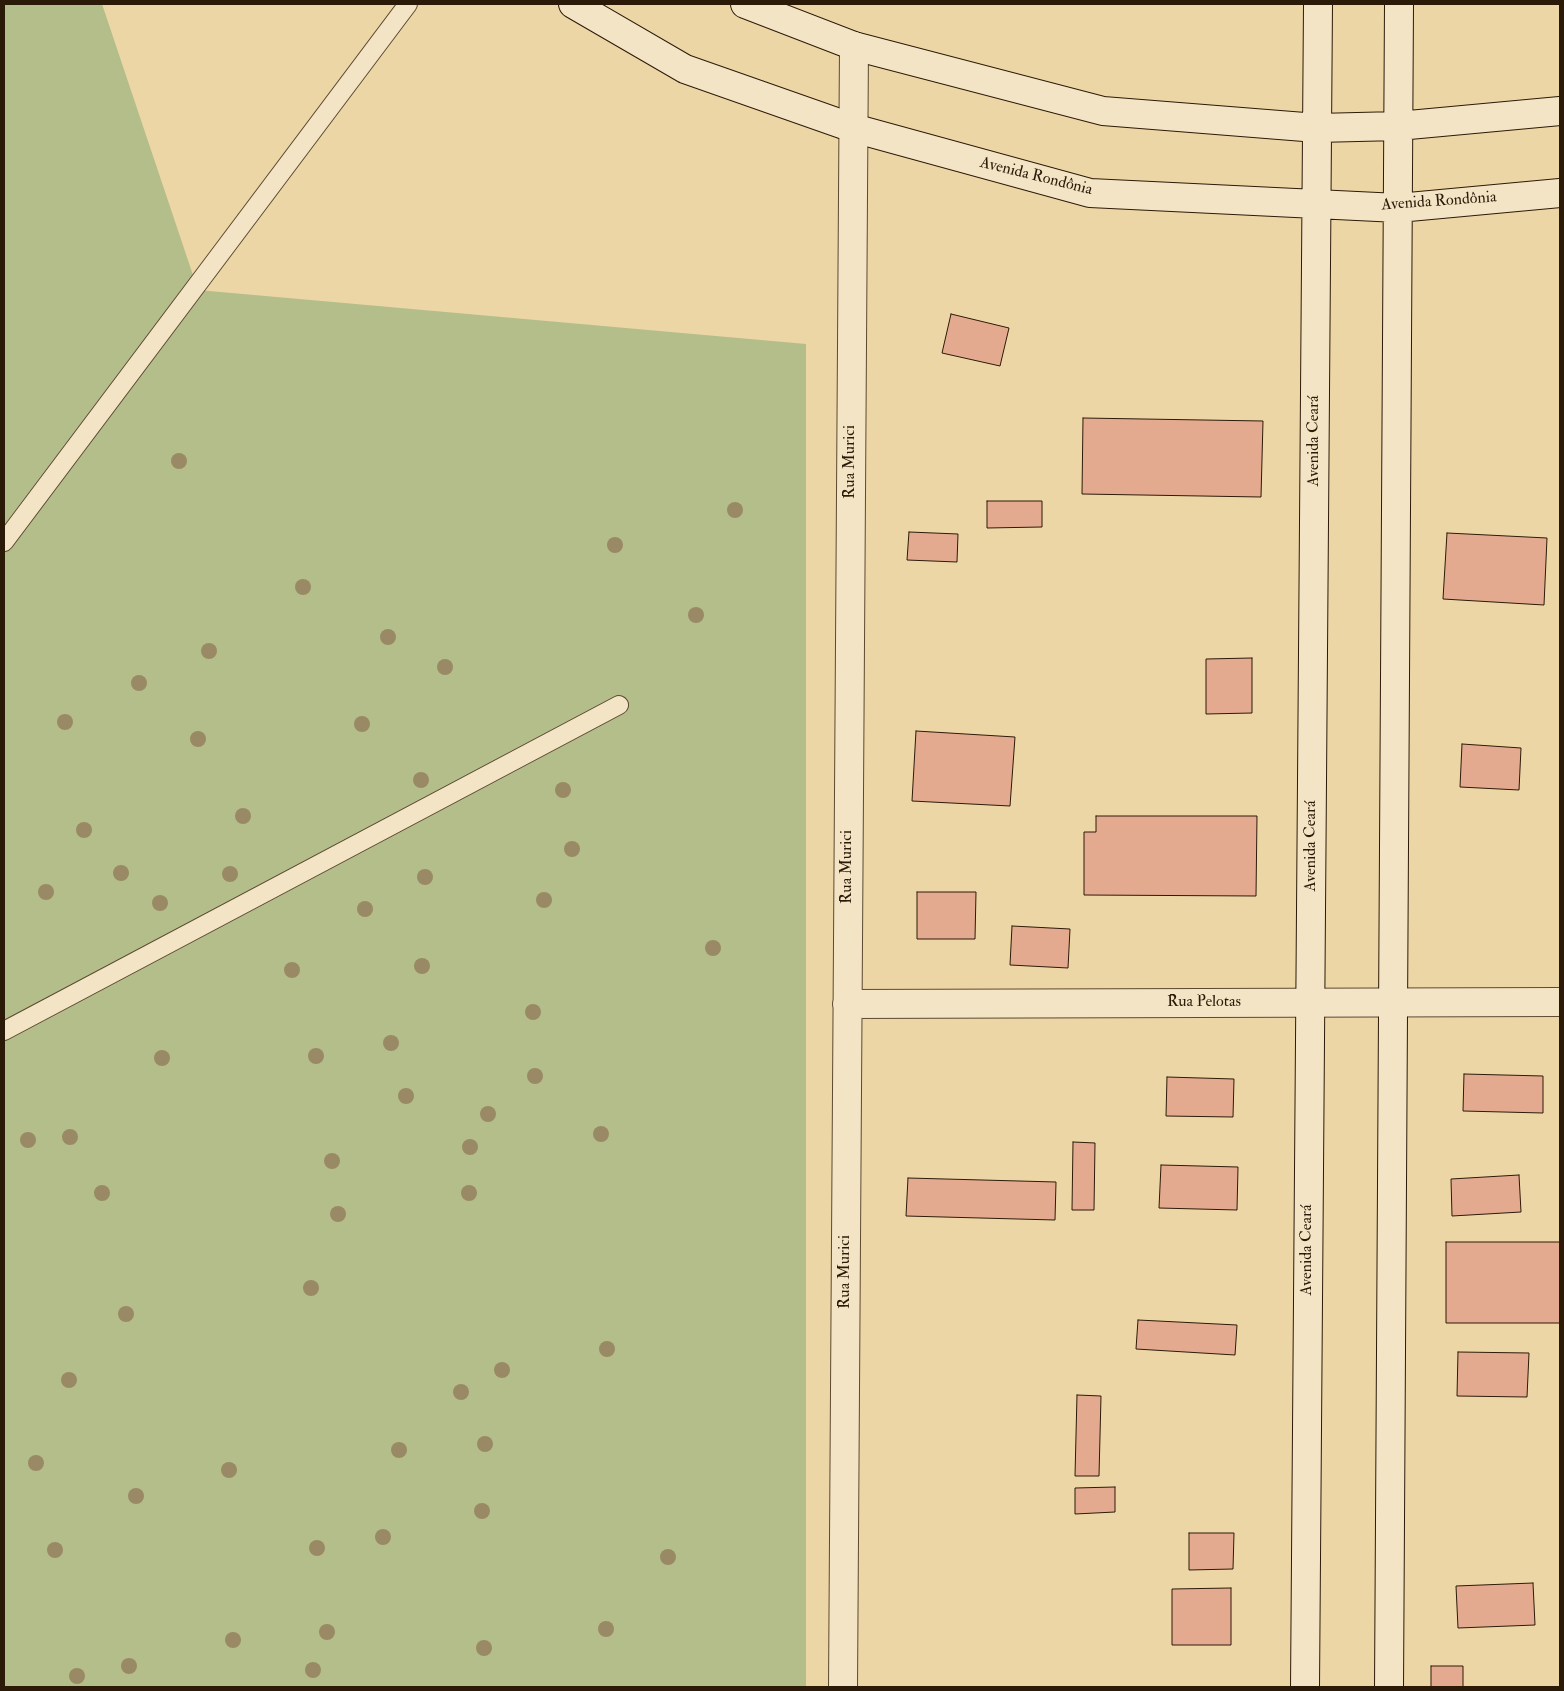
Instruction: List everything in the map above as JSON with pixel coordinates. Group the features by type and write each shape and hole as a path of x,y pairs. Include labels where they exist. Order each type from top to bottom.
{"street":[{"name":"Avenida Rondônia","path":"574,4 685,69 853,128 1090,193 1398,208 1560,193"},
{"path":"744,4 854,46 1103,111 1317,128 1398,126 1560,111"},
{"name":"Avenida Ceará","path":"1305,1687 1318,4"},
{"path":"1388,1687 1399,4"},
{"name":"Rua Murici","path":"843,1687 854,46"},
{"name":"Rua Pelotas","path":"847,1004 1560,1002"}],"lane":[{"path":"4,542 408,4"},
{"path":"4,1031 619,705"}],"green space":[{"path":"4,4 102,4 198,290 806,344 806,1687 4,1687"}],"building":[{"path":"951,314 1009,328 1000,366 942,353"},
{"path":"1083,418 1263,421 1261,497 1082,494"},
{"path":"987,501 1042,501 1042,527 987,528"},
{"path":"909,532 958,534 957,562 907,560"},
{"path":"1447,533 1547,538 1544,605 1443,599"},
{"path":"1252,658 1252,713 1206,714 1206,659"},
{"path":"916,731 1015,737 1010,806 912,801"},
{"path":"1462,744 1521,748 1519,790 1460,787"},
{"path":"1096,816 1257,816 1256,896 1084,895 1084,832 1096,832"},
{"path":"917,892 976,892 975,939 917,939"},
{"path":"1012,926 1070,929 1068,968 1010,965"},
{"path":"1464,1074 1543,1076 1543,1113 1463,1111"},
{"path":"1167,1077 1234,1079 1233,1117 1166,1116"},
{"path":"1073,1142 1095,1143 1094,1210 1072,1210"},
{"path":"1161,1165 1238,1167 1237,1210 1159,1208"},
{"path":"1519,1175 1521,1212 1452,1216 1451,1179"},
{"path":"908,1178 1056,1182 1055,1220 906,1216"},
{"path":"1446,1242 1560,1242 1560,1323 1446,1323"},
{"path":"1138,1320 1237,1325 1235,1355 1136,1349"},
{"path":"1458,1352 1529,1353 1527,1397 1457,1396"},
{"path":"1077,1395 1101,1396 1099,1476 1075,1476"},
{"path":"1115,1487 1115,1512 1075,1514 1075,1488"},
{"path":"1189,1533 1234,1533 1233,1569 1189,1570"},
{"path":"1533,1583 1535,1625 1458,1628 1456,1586"},
{"path":"1231,1588 1231,1645 1172,1645 1172,1589"},
{"path":"1431,1666 1463,1666 1463,1687 1431,1687"}]}
